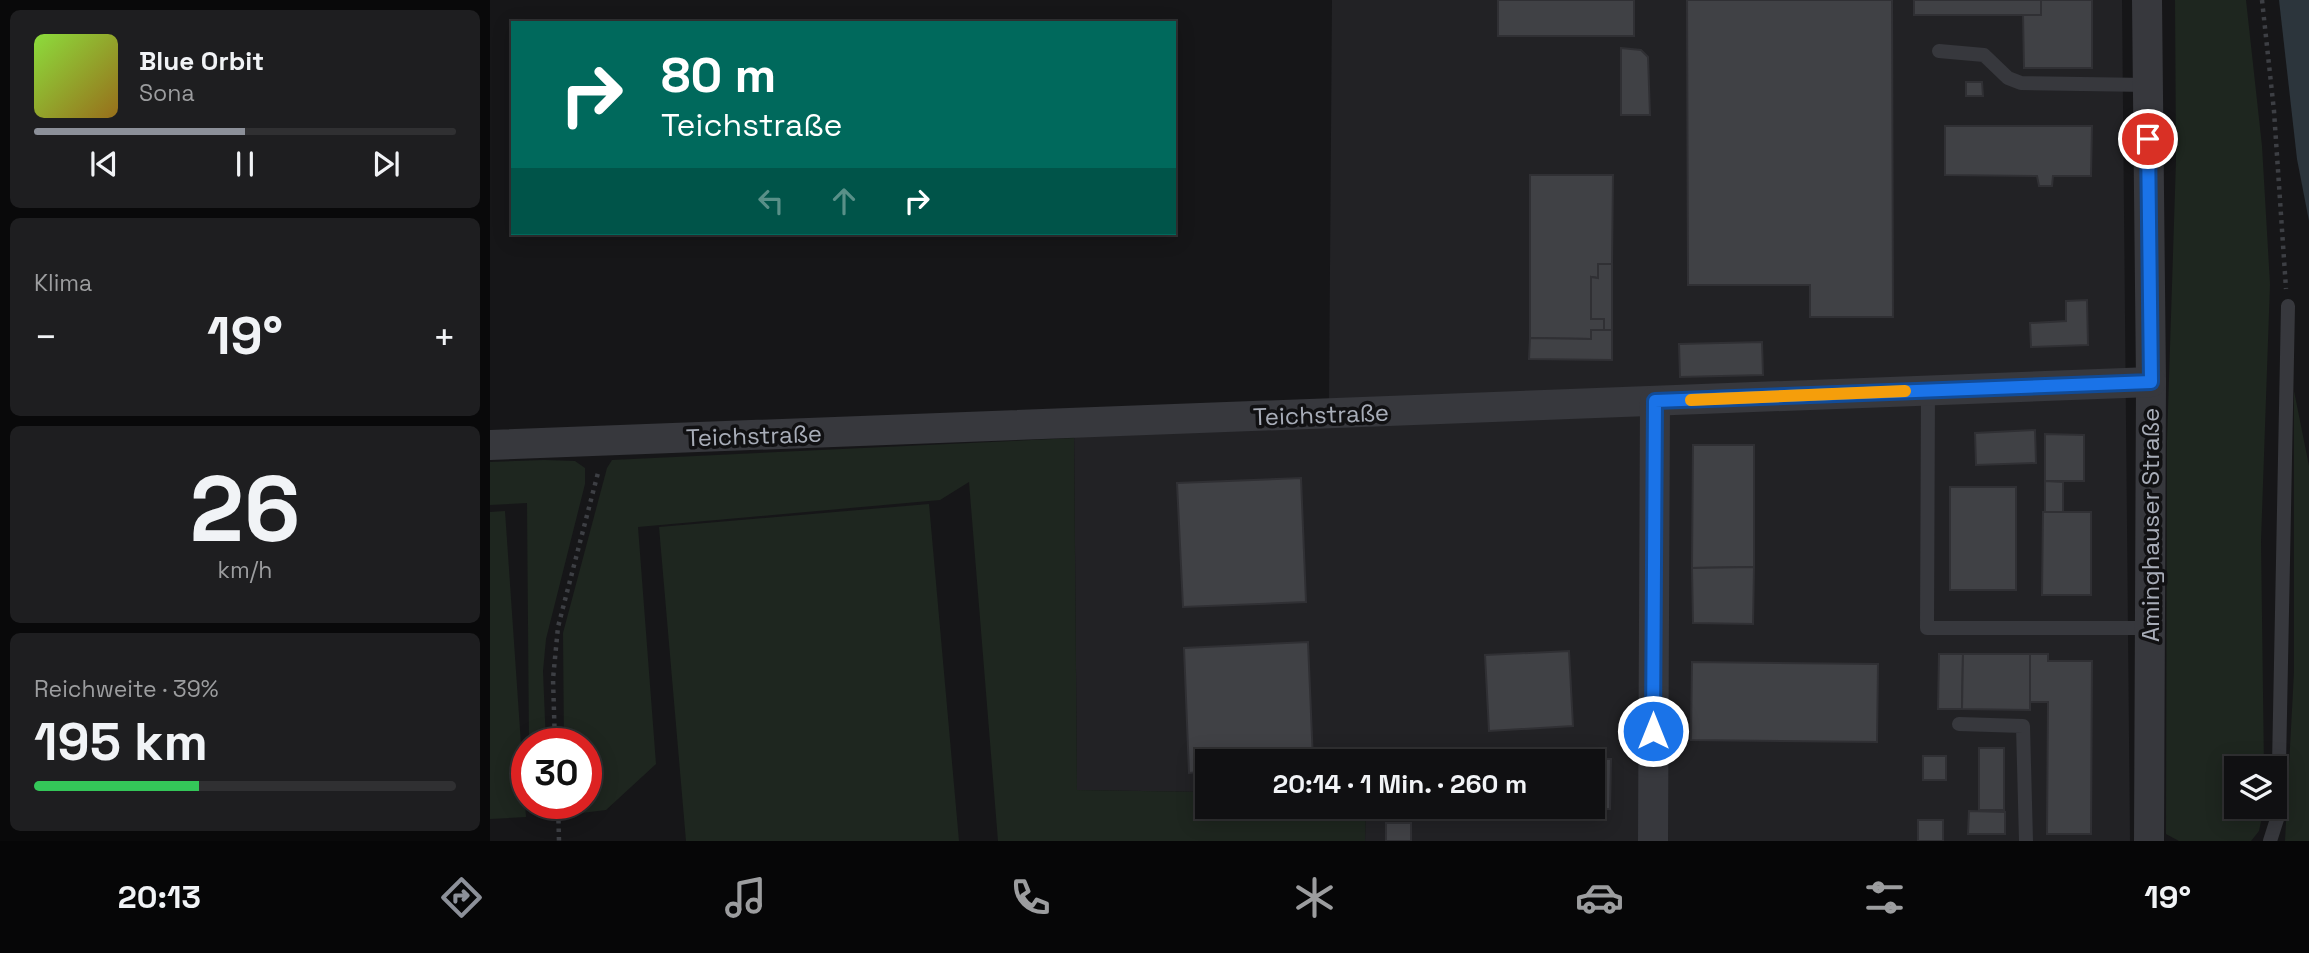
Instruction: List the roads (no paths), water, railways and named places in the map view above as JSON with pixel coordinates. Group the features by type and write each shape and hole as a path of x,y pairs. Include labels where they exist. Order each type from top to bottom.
{"street":[{"name":"Aminghauser Straße","path":"2147,0 2151,382 2150,841"},
{"name":"Teichstraße","path":"490,445 2151,382"},
{"path":"1653,841 1655,401"}],"lane":[{"path":"1939,51 1984,55 2008,78 2021,83 2148,85"},
{"path":"2270,841 2278,816 2288,306"},
{"path":"1928,390 1927,628 2151,628"},
{"path":"1959,724 2022,726 2026,841"}]}
